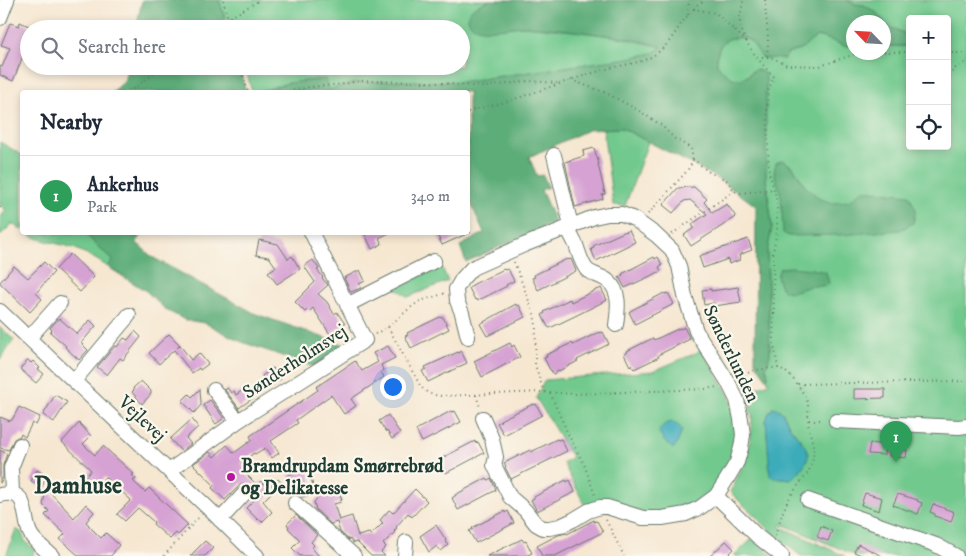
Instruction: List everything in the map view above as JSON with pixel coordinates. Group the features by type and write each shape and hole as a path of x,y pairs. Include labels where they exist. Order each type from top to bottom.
{"street":[{"path":"0,18 7,0"},
{"path":"554,155 569,226 583,263 588,271 608,281 614,288 617,296 616,325"},
{"name":"Sønderlunden","path":"456,289 472,268 601,214 622,214 634,219 672,250 679,266 685,296 696,331 737,400 743,434 741,448 736,462 716,496 701,507 686,514 662,518 643,518 607,507 600,507"},
{"name":"Sønderholmsvej","path":"169,471 238,422 364,340 312,235"},
{"name":"Sønderholmsvej","path":"346,305 434,261"},
{"path":"456,289 457,301 468,337"},
{"path":"29,338 60,303"},
{"name":"Vejlevej","path":"0,311 257,556"},
{"path":"74,381 129,315"},
{"name":"Sønderholmsvej","path":"214,390 238,422"},
{"path":"483,418 492,438 496,457 494,465 503,484 510,497 525,510 536,524 543,528 560,526 588,511 600,507"},
{"path":"836,421 966,426"},
{"path":"20,445 6,494 19,496 32,536 52,556"},
{"path":"220,520 244,494"},
{"path":"716,496 757,536 779,554"},
{"path":"808,500 936,545 956,556"},
{"path":"295,503 354,556"},
{"path":"405,556 406,542"}],"path":[{"path":"223,0 229,18"},
{"path":"226,20 260,0"},
{"path":"688,15 689,0"},
{"path":"470,111 510,101 605,69 647,60 659,52 672,39 688,15 697,5 705,0"},
{"path":"743,0 740,16 747,43"},
{"path":"765,0 768,46 766,57"},
{"path":"694,9 716,13 747,43 774,78 768,91 767,106 769,173 777,208 777,231 773,252 773,339 778,368"},
{"path":"891,52 906,52"},
{"path":"951,53 966,52"},
{"path":"757,58 771,57 787,65 820,66 846,57"},
{"path":"951,74 954,69 966,62"},
{"path":"132,90 152,75"},
{"path":"243,75 247,90"},
{"path":"571,80 606,93 636,109 661,125 675,139 691,148 693,159 687,171 641,224"},
{"path":"296,90 357,81 428,82 484,87 530,81 559,83"},
{"path":"693,159 708,172 728,182 734,190 740,193 773,188"},
{"path":"661,240 734,190"},
{"path":"510,252 534,314 536,325 535,365 543,392"},
{"path":"364,340 388,327 420,301 456,289"},
{"path":"388,327 421,387 428,393 442,396 543,392 574,394 705,388 717,387 762,368 784,369 797,384 808,403 808,425 813,443 813,459 809,472 792,494 782,512 775,538 779,554"},
{"path":"797,384 966,381"},
{"path":"550,393 584,464 600,507 624,556"},
{"path":"809,420 836,421"},
{"path":"164,556 207,508"}],"green space":[{"path":"142,0 219,0 225,20 138,20"},
{"path":"219,0 491,0 482,3 488,29 524,26 573,31 619,37 662,47 653,53 629,58 460,82 397,81 355,83 328,90 325,79 288,83 265,90 251,90 247,75 470,75 470,20 229,20 225,17"},
{"path":"491,0 847,0 855,4 864,5 879,15 846,15 846,46 817,36 800,50 788,53 784,59 763,58 754,45 746,38 740,37 726,40 720,46 717,54 717,64 734,79 742,79 756,69 764,73 766,80 766,179 772,227 767,252 770,355 766,367 767,379 755,362 756,206 714,176 622,128 590,129 529,157 537,176 543,175 548,187 541,190 555,222 466,262 460,246 484,233 470,202 470,90 328,90 355,83 397,81 460,82 629,58 653,53 662,47 647,42 552,28 525,26 480,29 472,25 468,20 470,11 476,6"},
{"path":"847,0 966,0 966,556 857,556 782,524 781,527 845,556 801,556 774,534 730,492 743,464 751,435 752,415 746,392 769,383 766,367 770,354 767,252 772,227 753,70 746,77 740,79 728,76 717,64 718,51 720,46 728,39 739,38 746,39 785,57 788,53 800,50 817,36 846,46 846,60 891,60 891,46 906,46 906,150 951,150 951,15 906,15 906,34 891,27 891,15 879,15 864,5 855,4","holes":["773,407 783,413 790,427 807,451 791,479 771,476 766,421"]},
{"path":"891,27 906,34 906,46 891,46"},
{"path":"126,75 241,75 245,90 114,90 124,82"},
{"path":"325,79 328,90 265,90 288,83"},
{"path":"622,128 648,142 625,206 613,205 603,129"},
{"path":"0,142 20,154 20,229 12,224 0,236 0,218 6,210 0,205"},
{"path":"783,160 794,168 805,186 820,199 833,203 849,201 863,190 909,195 916,210 913,223 900,230 841,235 789,236 783,233 781,195 774,172 776,163"},
{"path":"31,235 87,235 113,260 108,267 76,249"},
{"path":"87,235 142,235 136,242 152,257 256,314 345,345 314,367 242,342 205,323 185,320 166,310 146,291 108,267 113,260"},
{"path":"440,263 448,281 408,297 391,287"},
{"path":"792,267 826,272 829,283 825,286 811,286 792,292 785,291 781,288 777,276 780,268"},
{"path":"0,327 14,340 0,360"},
{"path":"701,348 729,395 735,416 737,438 732,458 716,487 700,502 678,511 656,516 587,509 563,463 572,457 536,398 545,380 653,371 696,353"},
{"path":"16,529 21,532 25,541 34,549 33,556 6,556"},
{"path":"752,539 773,556 734,556"}],"water":[{"path":"774,407 782,413 808,453 804,466 791,479 772,477 770,475 766,421 768,414"},
{"path":"673,422 682,430 678,442 673,449 664,441 659,432 664,425"}],"building":[{"path":"20,22 20,64 13,81 0,75 0,66 2,67 10,48 1,45 10,23 19,26"},
{"path":"594,148 605,194 602,195 603,199 575,207 565,162 584,156 583,151"},
{"path":"694,187 707,199 704,202 712,213 727,204 736,217 691,246 684,235 694,228 692,224 707,214 690,200 684,201 673,213 663,205 678,188"},
{"path":"629,230 635,242 596,261 591,249 594,248 593,246"},
{"path":"365,235 385,235 379,238 382,244 372,249"},
{"path":"437,235 464,235 442,245"},
{"path":"748,239 752,250 739,255 740,260 729,264 728,259 703,268 699,256"},
{"path":"259,240 278,244 288,259 292,256 300,269 277,284 268,272 276,267 269,257 256,255"},
{"path":"70,254 94,277 80,292 56,269"},
{"path":"654,257 655,259 658,257 662,265 659,267 661,271 625,288 619,277"},
{"path":"567,259 571,259 576,271 538,290 532,278 535,277 534,275"},
{"path":"313,260 319,269 317,270 328,285 318,294 327,302 334,314 337,312 345,324 330,334 313,308 305,312 295,302 315,282 304,266"},
{"path":"44,262 54,272 36,293 42,299 30,312 0,282 14,266 28,278"},
{"path":"504,269 508,269 514,281 477,301 475,300 469,288"},
{"path":"360,270 365,281 359,284 361,288 351,292 344,278"},
{"path":"738,287 741,302 714,306 714,303 704,305 702,290 711,289 711,291"},
{"path":"601,288 607,300 550,328 548,327 542,315 544,312 570,299 571,302"},
{"path":"664,293 668,293 674,304 635,324 629,312"},
{"path":"516,304 517,306 519,305 525,317 487,336 480,324"},
{"path":"443,317 449,329 411,348 405,336 408,335 407,333"},
{"path":"59,318 77,334 90,320 96,326 81,343 88,350 79,360 50,332 52,330 50,328"},
{"path":"684,327 690,339 634,369 630,366 624,354 627,351 653,338 654,340"},
{"path":"135,331 141,337 123,360 120,358 107,375 97,367 115,346 117,347 124,338 128,340"},
{"path":"599,332 603,332 609,344 553,374 544,358 547,357 546,355 572,343 573,345"},
{"path":"169,334 191,360 199,353 208,364 192,373 174,350 159,364 149,353"},
{"path":"510,343 512,347 514,345 520,357 482,377 474,361"},
{"path":"388,346 395,358 381,365 383,370 381,372 384,377 351,399 356,406 344,414 331,395 296,420 298,423 271,441 279,453 272,458 265,448 254,453 241,463 246,468 246,474 257,485 261,481 272,492 263,501 272,512 262,522 246,508 256,498 250,487 242,483 225,500 212,488 214,485 193,464 210,452 214,457 227,445 234,453 252,440 250,436 318,390 316,387 355,361 362,371 378,362 373,353"},
{"path":"461,351 467,363 428,382 422,371 426,369 425,367"},
{"path":"28,360 31,363 33,361 44,374 36,383 20,369"},
{"path":"273,368 281,379 269,387 262,376"},
{"path":"141,381 151,391 151,394 142,404 132,392 133,388"},
{"path":"227,388 231,393 234,391 236,395 246,388 253,398 239,408 225,390"},
{"path":"200,389 201,405 194,413 182,401 189,394 192,397"},
{"path":"854,389 885,389 885,398 854,399"},
{"path":"55,395 67,402 54,422 43,415"},
{"path":"210,400 224,418 216,424 203,405"},
{"path":"536,404 542,415 504,435 497,423"},
{"path":"19,407 40,417 36,425 32,423 25,437 21,434 14,439 9,450 0,448 0,417 12,420"},
{"path":"451,411 455,411 461,422 422,442 416,430"},
{"path":"388,415 400,433 392,439 379,421"},
{"path":"192,419 198,427 186,438 191,444 181,451 170,439"},
{"path":"79,423 91,436 83,444 95,455 103,446 134,474 132,475 136,479 133,481 145,492 149,488 188,525 178,535 176,533 170,539 138,508 125,521 117,514 131,500 105,477 94,489 84,479 91,470 62,442"},
{"path":"557,439 561,439 567,451 511,479 504,463"},
{"path":"475,441 475,443 478,442 484,453 446,473 439,461"},
{"path":"870,443 885,445 884,455 868,454"},
{"path":"890,448 907,450 906,458 889,456"},
{"path":"0,450 7,454 3,465 3,478 0,483"},
{"path":"37,470 46,475 42,487 31,481"},
{"path":"309,470 315,494 302,497 301,494 294,495 289,474"},
{"path":"487,478 488,480 491,478 496,490 458,510 452,498"},
{"path":"278,479 285,486 279,492 272,486"},
{"path":"566,480 567,482 570,480 575,492 537,511 531,500"},
{"path":"46,488 74,518 86,504 94,512 86,522 89,526 101,538 106,533 119,545 111,556 79,556 60,539 65,534 45,515 49,511 43,505"},
{"path":"415,489 427,501 412,517 408,513 396,527 395,532 383,544 386,547 381,552 385,556 371,556 357,542 353,543 349,540 340,532 337,522 331,524 316,510 314,502 321,494 339,491 342,500 334,504 339,520 352,516 358,536 369,533 371,535 383,523 380,520 389,510 393,513"},
{"path":"865,493 882,498 879,511 861,505"},
{"path":"898,494 922,503 918,514 893,505"},
{"path":"933,504 954,512 951,522 930,512"},
{"path":"505,511 505,513 508,511 514,523 476,543 469,531"},
{"path":"296,515 317,535 311,542 314,545 312,548 319,556 300,556 292,548 300,540 288,528 287,524"},
{"path":"594,520 594,522 597,521 603,532 555,556 542,556 537,546 558,535 567,534"},
{"path":"436,525 448,545 441,551 437,546 429,552 420,536"},
{"path":"821,526 832,531 828,541 817,537"},
{"path":"522,539 524,542 526,541 532,553 526,556 487,556"},
{"path":"205,541 213,548 205,556 190,556"},
{"path":"726,541 734,549 727,556 710,556"},
{"path":"858,544 882,556 864,556 854,552"}],"place":[{"name":"Ankerhus","path":"896,462"},
{"name":"Bramdrupdam Smørrebrød og Delikatesse","path":"231,477"}],"district":[{"name":"Damhuse","path":"78,486"}]}
